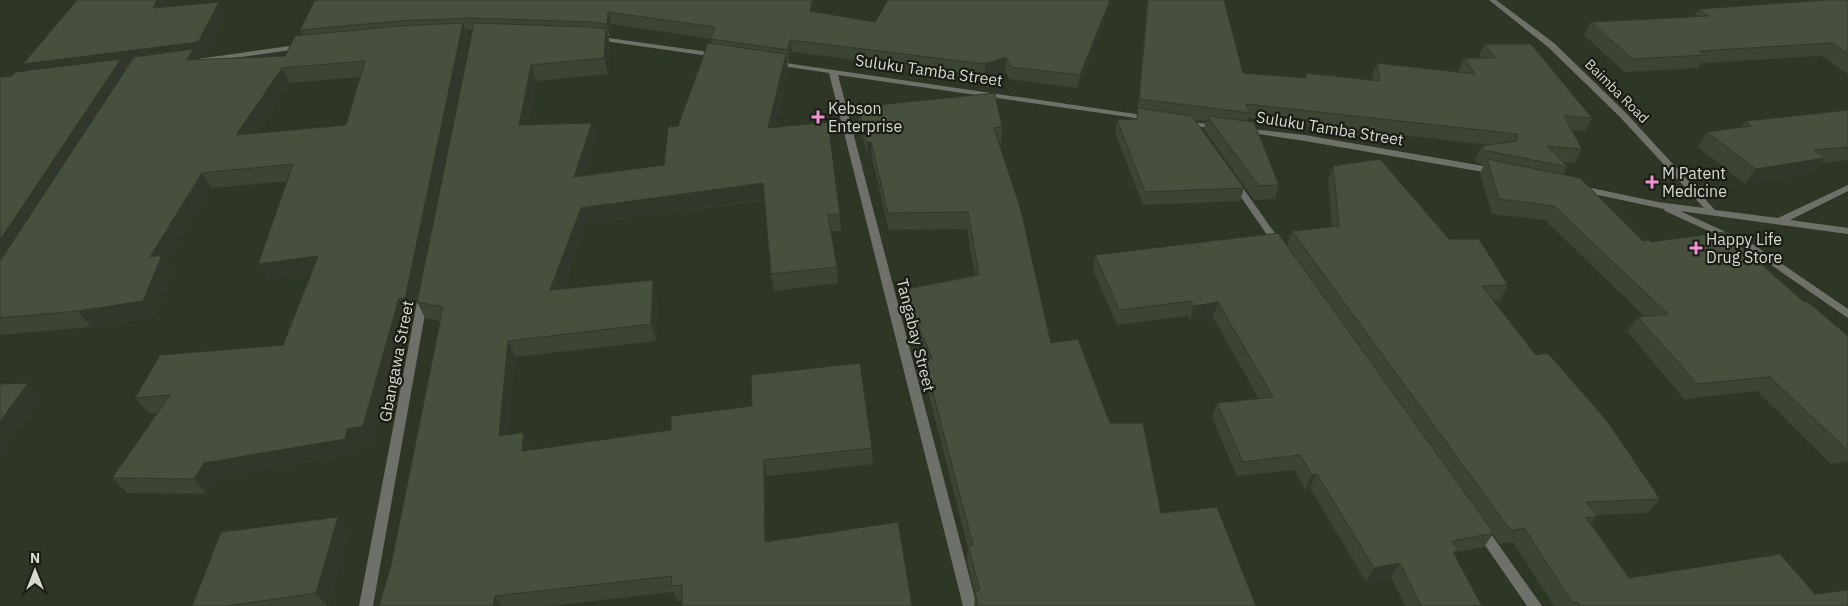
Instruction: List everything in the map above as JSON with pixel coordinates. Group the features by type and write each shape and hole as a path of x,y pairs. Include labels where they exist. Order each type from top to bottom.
{"street":[{"name":"Baimba Road","path":"1492,0 1551,45 1623,116 1712,212"},
{"path":"584,37 728,57"},
{"path":"187,62 311,45"},
{"name":"Suluku Tamba Street","path":"766,62 1154,118"},
{"name":"Tangabay Street","path":"833,72 970,606"},
{"path":"1174,121 1230,129"},
{"path":"1193,124 1205,140"},
{"name":"Suluku Tamba Street","path":"1240,130 1305,138 1506,173"},
{"path":"1227,172 1284,253"},
{"path":"1572,187 1658,205 1848,231"},
{"path":"1779,221 1848,188"},
{"path":"1658,205 1751,247 1848,314"},
{"name":"Gbangawa Street","path":"366,606 426,286"},
{"path":"1478,526 1535,606"}],"building":[{"path":"77,0 157,0 153,8 219,2 198,42 23,64"},
{"path":"315,0 813,0 810,11 875,22 888,0 1110,0 1080,75 1010,67 1006,57 985,64 790,40 788,50 711,39 715,27 608,12 607,24 471,18 399,21 300,30"},
{"path":"1148,0 1224,0 1243,73 1307,78 1306,73 1380,81 1377,63 1475,74 1464,58 1495,58 1484,44 1531,44 1592,118 1564,116 1582,149 1547,146 1568,167 1483,150 1482,146 1517,141 1517,134 1246,104 1250,113 1139,99"},
{"path":"1848,0 1848,54 1832,43 1700,51 1706,55 1632,59 1591,22 1708,16 1699,9"},
{"path":"463,23 405,299 399,298 363,426 347,429 345,439 204,463 194,479 112,478 170,395 135,398 160,355 283,345 318,256 258,264 293,164 202,173 150,257 162,255 143,301 78,311 0,318 0,261 134,57 193,49 187,60 285,56 295,36 398,26","holes":["365,61 346,125 236,135 282,68"]},
{"path":"474,23 606,29 604,58 531,65 519,125 592,123 574,177 664,165 668,127 678,126 708,43 786,54 768,128 828,122 840,214 828,215 837,267 771,274 763,183 581,208 550,290 653,280 651,324 508,341 499,436 524,432 522,451 671,430 671,416 752,406 751,375 860,363 872,448 764,460 765,542 898,522 912,606 682,606 682,585 671,586 672,576 495,596 493,606 379,606 391,565 443,307 417,302"},
{"path":"121,59 0,240 0,77 12,76 15,72"},
{"path":"995,93 1002,127 994,128 1021,210 1051,343 1078,339 1110,423 1143,423 1161,513 1217,507 1256,606 978,606 975,592 980,590 968,546 973,545 924,359 932,358 911,309 907,289 979,275 968,212 888,213 871,142 867,142 858,107"},
{"path":"1138,108 1192,116 1244,188 1145,192 1117,120 1137,119"},
{"path":"1848,110 1848,147 1814,150 1825,158 1756,169 1707,132 1751,126 1746,121"},
{"path":"1207,116 1254,122 1279,185 1259,186"},
{"path":"1380,159 1449,239 1479,239 1508,285 1482,286 1536,355 1548,353 1608,422 1660,499 1586,502 1597,516 1586,518 1629,578 1780,554 1815,594 1848,590 1848,606 1580,606 1577,602 1572,602 1524,528 1511,531 1292,231 1339,226 1333,166"},
{"path":"1487,159 1580,178 1643,241 1649,240 1651,242 1725,232 1804,302 1808,302 1848,336 1848,449 1770,377 1697,384 1638,317 1668,314 1554,206 1499,199"},
{"path":"1278,233 1494,533 1452,541 1459,551 1453,552 1482,606 1421,606 1400,563 1374,568 1317,474 1312,475 1300,455 1243,462 1217,403 1273,397 1218,302 1194,306 1191,301 1119,310 1095,255"},
{"path":"28,383 0,422 0,384"},
{"path":"338,517 316,593 227,606 192,606 221,532"}],"place":[{"name":"Kebson Enterprise","path":"818,117"},
{"name":"M Patent Medicine","path":"1652,182"},
{"name":"Happy Life Drug Store","path":"1696,248"}]}
